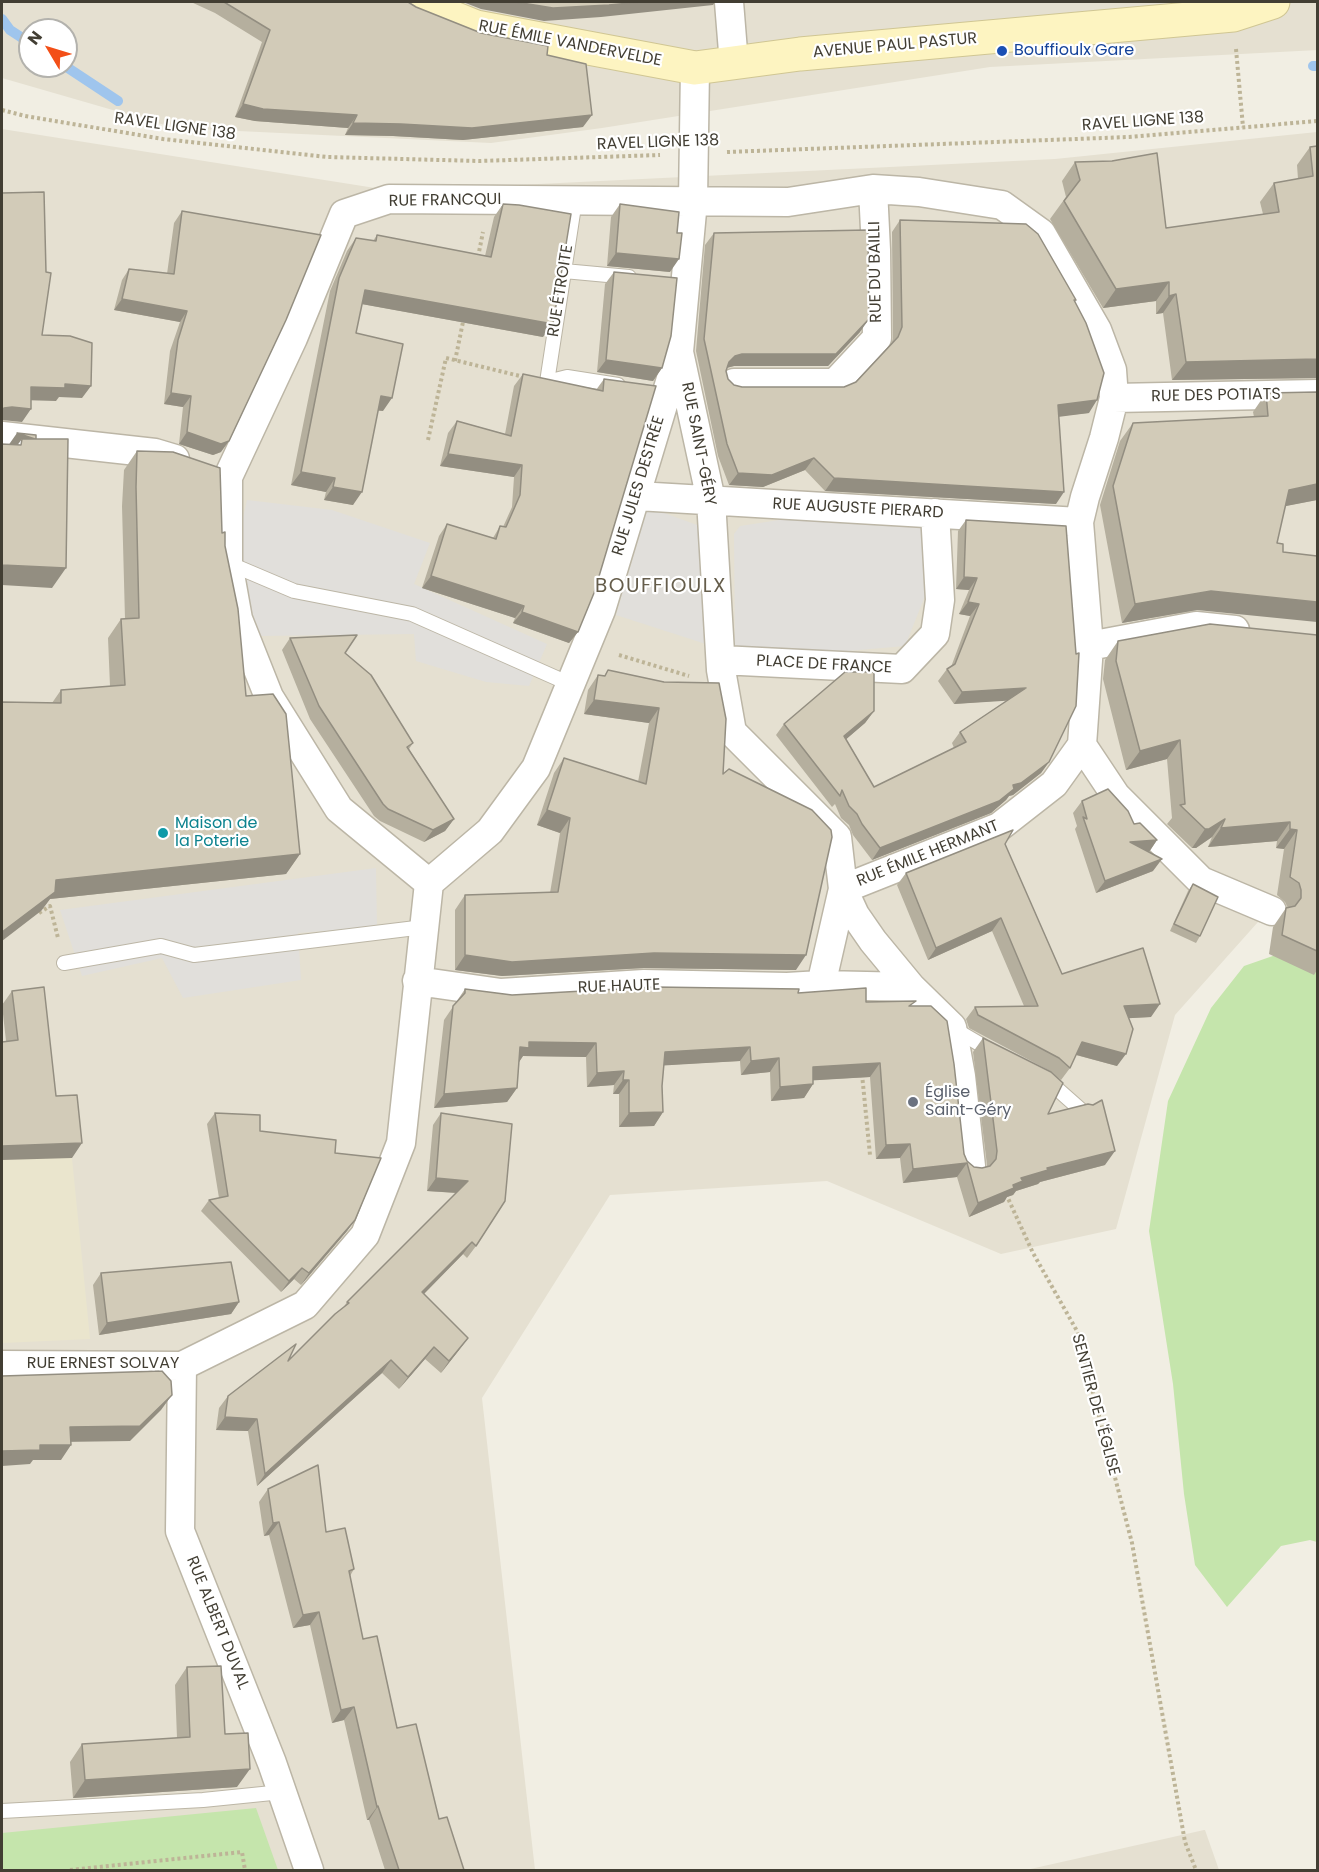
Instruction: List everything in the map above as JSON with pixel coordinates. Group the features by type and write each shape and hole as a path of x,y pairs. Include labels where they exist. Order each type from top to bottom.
{"main road":[{"name":"RUE ÉMILE VANDERVELDE","path":"414,2 476,27 695,68"},
{"name":"AVENUE PAUL PASTUR","path":"695,68 800,54 1233,15 1273,2"}],"street":[{"path":"729,2 735,64"},
{"name":"RUE JULES DESTRÉE","path":"429,883 490,831 536,768 601,610 637,496 662,391 679,352 679,282 693,201 695,68"},
{"name":"RUE FRANCQUI","path":"211,471 293,338 344,214 389,199 788,202 873,189 919,192 1002,205 1041,233 1097,330 1112,370 1114,398"},
{"name":"RUE DU BAILLI","path":"734,383 835,383 877,338 873,189"},
{"name":"RUE SAINT-GÉRY","path":"679,352 711,500 721,660 732,732 837,837 843,889"},
{"name":"RUE DES POTIATS","path":"1114,398 1317,394"},
{"path":"1114,398 1079,522 1089,646 1082,746 1116,796 1201,881 1272,911"},
{"path":"2,436 155,453 211,471 238,619 269,697 339,809 429,883"},
{"name":"RUE AUGUSTE PIERARD","path":"637,496 1079,522"},
{"name":"PLACE DE FRANCE","path":"721,660 902,669 935,634 940,600 936,513"},
{"path":"1089,646 1197,626 1263,633"},
{"name":"RUE ÉMILE HERMANT","path":"843,889 999,827 1054,784 1082,746"},
{"name":"RUE ERNEST SOLVAY","path":"2,1365 182,1366 305,1305 365,1235 401,1143 429,883"},
{"path":"821,986 843,889"},
{"path":"843,889 855,915 873,941 911,987 951,1027 961,1076 971,1166"},
{"name":"RUE HAUTE","path":"417,981 501,993 644,984 911,987"},
{"name":"RUE ALBERT DUVAL","path":"182,1366 180,1531 272,1763 309,1870"}],"lane":[{"name":"RUE ÉTROITE","path":"547,382 575,200"},
{"path":"564,271 641,278"},
{"path":"547,382 567,377 634,387"},
{"path":"228,563 294,591 412,614 570,684"},
{"path":"64,963 161,946 194,955 424,927"},
{"path":"951,1027 1009,1060"},
{"path":"1036,1074 1046,1079 1081,1110"},
{"path":"2,1811 203,1800 282,1792"}],"path":[{"path":"1233,15 1243,127"},
{"name":"RAVEL LIGNE 138","path":"2,110 162,139 327,157 479,161 1129,137 1317,121"},
{"path":"478,257 490,200"},
{"path":"455,361 465,315"},
{"path":"428,440 446,358 547,382"},
{"path":"586,645 694,678"},
{"path":"30,919 50,906 64,963"},
{"path":"861,1068 870,1155"},
{"name":"SENTIER DE L'ÉGLISE","path":"971,1166 997,1174 1033,1252 1077,1331 1132,1543 1185,1842 1196,1870"},
{"path":"70,1870 242,1852 244,1870"}],"shaded area":[{"path":"2,2 1317,2 1318,50 990,67 602,128 491,143 175,128 2,78"},
{"path":"2,129 394,191 1055,159 1317,132 1317,936 1258,922 1175,1015 1116,1229 1001,1254 827,1181 610,1195 482,1398 535,1870 2,1870"},
{"path":"247,500 332,510 430,543 414,584 547,644 529,686 486,682 416,661 414,634 259,636 235,554"},
{"path":"648,507 708,529 709,645 616,615"},
{"path":"805,516 930,528 925,596 905,646 825,653 735,648 734,534 740,526"},
{"path":"376,868 377,927 298,933 301,980 183,998 162,958 82,976 60,910"},
{"path":"67,1109 90,1339 2,1343 2,1111"},
{"path":"1204,1830 1219,1870 1026,1870"}],"green space":[{"path":"1290,950 1317,955 1317,1542 1310,1540 1281,1546 1227,1607 1195,1565 1184,1494 1173,1384 1149,1231 1168,1101 1211,1008 1244,966"},
{"path":"256,1808 278,1870 2,1870 2,1833"}],"building":[{"path":"224,2 408,2 481,33 548,46 547,55 586,64 592,115 472,128 353,123 357,115 263,109 243,104 270,30"},
{"path":"516,2 640,2 553,8"},
{"path":"1317,146 1317,359 1186,362 1176,294 1169,296 1169,282 1116,289 1064,201 1080,180 1075,162 1112,161 1157,153 1166,228 1279,212 1274,183 1313,176 1310,147"},
{"path":"44,192 46,272 51,273 42,335 70,336 92,343 91,386 65,384 65,388 31,387 31,409 12,407 2,410 2,193"},
{"path":"503,204 571,214 553,324 365,290 356,333 403,344 392,398 381,396 362,492 333,487 335,478 301,472 339,278 356,238 376,241 377,235 491,257"},
{"path":"620,204 679,212 677,233 682,233 679,259 616,253"},
{"path":"182,211 321,235 286,320 229,441 221,444 187,432 191,396 171,393 178,340 187,311 122,299 129,269 174,274"},
{"path":"900,220 1026,224 1038,234 1076,300 1074,300 1086,323 1104,373 1097,400 1058,405 1064,492 834,478 814,458 772,475 738,473 727,444 704,339 714,233 868,230 869,319 836,354 742,354 735,356 729,362 726,371 728,379 734,385 742,387 844,387 856,382 898,337 902,327"},
{"path":"614,272 677,278 671,336 662,368 606,360"},
{"path":"523,374 603,391 604,379 656,386 594,593 578,632 522,612 524,606 431,576 447,524 496,539 500,526 506,527 520,495 522,465 448,454 457,421 511,436"},
{"path":"1317,392 1317,484 1289,490 1277,543 1283,544 1283,552 1317,556 1317,602 1211,591 1135,604 1113,486 1133,423 1268,416 1266,393"},
{"path":"17,433 36,435 36,439 68,439 66,568 2,565 2,444 21,445 22,439 35,439"},
{"path":"137,451 173,452 220,468 222,533 225,532 225,546 238,609 246,696 273,694 286,714 300,854 56,880 55,892 2,932 2,702 61,703 61,690 125,685 121,619 139,618"},
{"path":"966,520 1066,526 1076,654 1079,653 1076,706 1049,762 1021,783 1013,785 1014,789 999,801 880,848 849,806 842,790 840,796 784,724 845,672 874,672 874,711 844,736 874,787 966,742 960,732 1026,688 962,692 947,669 955,664 979,604 968,602 977,578 964,577"},
{"path":"1210,624 1317,635 1317,951 1282,935 1286,908 1295,906 1301,898 1299,883 1290,877 1297,830 1290,829 1290,822 1221,828 1225,819 1205,829 1180,805 1185,804 1180,740 1140,751 1116,661 1118,641"},
{"path":"357,635 345,653 371,675 413,743 407,747 454,819 433,830 388,809 383,804 319,706 290,638"},
{"path":"608,670 664,682 719,683 726,719 723,774 729,769 812,810 831,830 832,837 806,955 654,953 512,962 465,955 465,895 558,892 570,818 547,810 564,758 646,784 659,708 594,700 598,675 605,676"},
{"path":"1108,789 1128,811 1134,824 1140,823 1157,840 1130,842 1162,859 1105,881 1083,817 1087,819 1082,801"},
{"path":"1013,830 1005,844 1062,974 1143,948 1160,1004 1124,1006 1133,1029 1126,1054 1082,1042 1070,1068 1059,1058 978,1015 975,1007 1038,1006 1001,918 936,948 906,873"},
{"path":"1193,884 1218,897 1200,936 1174,924"},
{"path":"44,987 56,1096 77,1095 82,1143 2,1146 2,1042 18,1040 12,991"},
{"path":"654,987 799,989 798,993 866,988 866,1002 916,1001 909,1006 931,1006 947,1021 964,1154 967,1161 974,1167 990,1166 996,1159 997,1151 983,1038 1051,1072 1063,1083 1048,1114 1088,1104 1093,1105 1102,1100 1115,1151 1047,1168 1048,1170 1021,1178 1023,1181 1013,1185 1014,1188 978,1203 967,1163 913,1169 910,1144 886,1145 880,1063 813,1067 813,1084 780,1087 779,1058 751,1061 750,1047 665,1052 662,1086 663,1112 629,1113 629,1080 623,1080 624,1071 597,1073 596,1043 529,1042 529,1048 520,1047 517,1088 444,1094 453,1006 465,993 465,989 512,995"},
{"path":"215,1113 260,1115 260,1131 336,1140 335,1153 381,1158 355,1220 309,1273 302,1268 289,1281 209,1200 228,1196"},
{"path":"441,1113 512,1124 505,1201 476,1246 472,1242 422,1292 468,1338 449,1361 434,1347 408,1377 391,1360 265,1474 257,1419 225,1417 228,1396 296,1344 288,1361 349,1303 347,1302 468,1181 436,1178"},
{"path":"231,1262 239,1302 107,1323 101,1273"},
{"path":"162,1371 171,1381 172,1395 140,1426 70,1427 71,1445 40,1445 40,1450 2,1451 2,1376"},
{"path":"318,1465 326,1532 345,1528 354,1569 349,1571 363,1639 377,1636 397,1728 416,1724 439,1819 447,1817 464,1870 399,1870 377,1807 354,1707 341,1710 319,1612 303,1615 279,1522 273,1523 268,1489"},
{"path":"221,1666 225,1734 248,1733 250,1769 85,1780 82,1744 190,1737 187,1667"}],"waterway":[{"path":"2,19 10,30 18,35"},
{"path":"1313,66 1318,66"},
{"path":"78,75 118,101"}],"place":[{"name":"Bouffioulx Gare","path":"1002,51"},
{"name":"Maison de la Poterie","path":"163,833"},
{"name":"Église Saint-Géry","path":"913,1102"}],"district":[{"name":"BOUFFIOULX","path":"661,587"}]}
